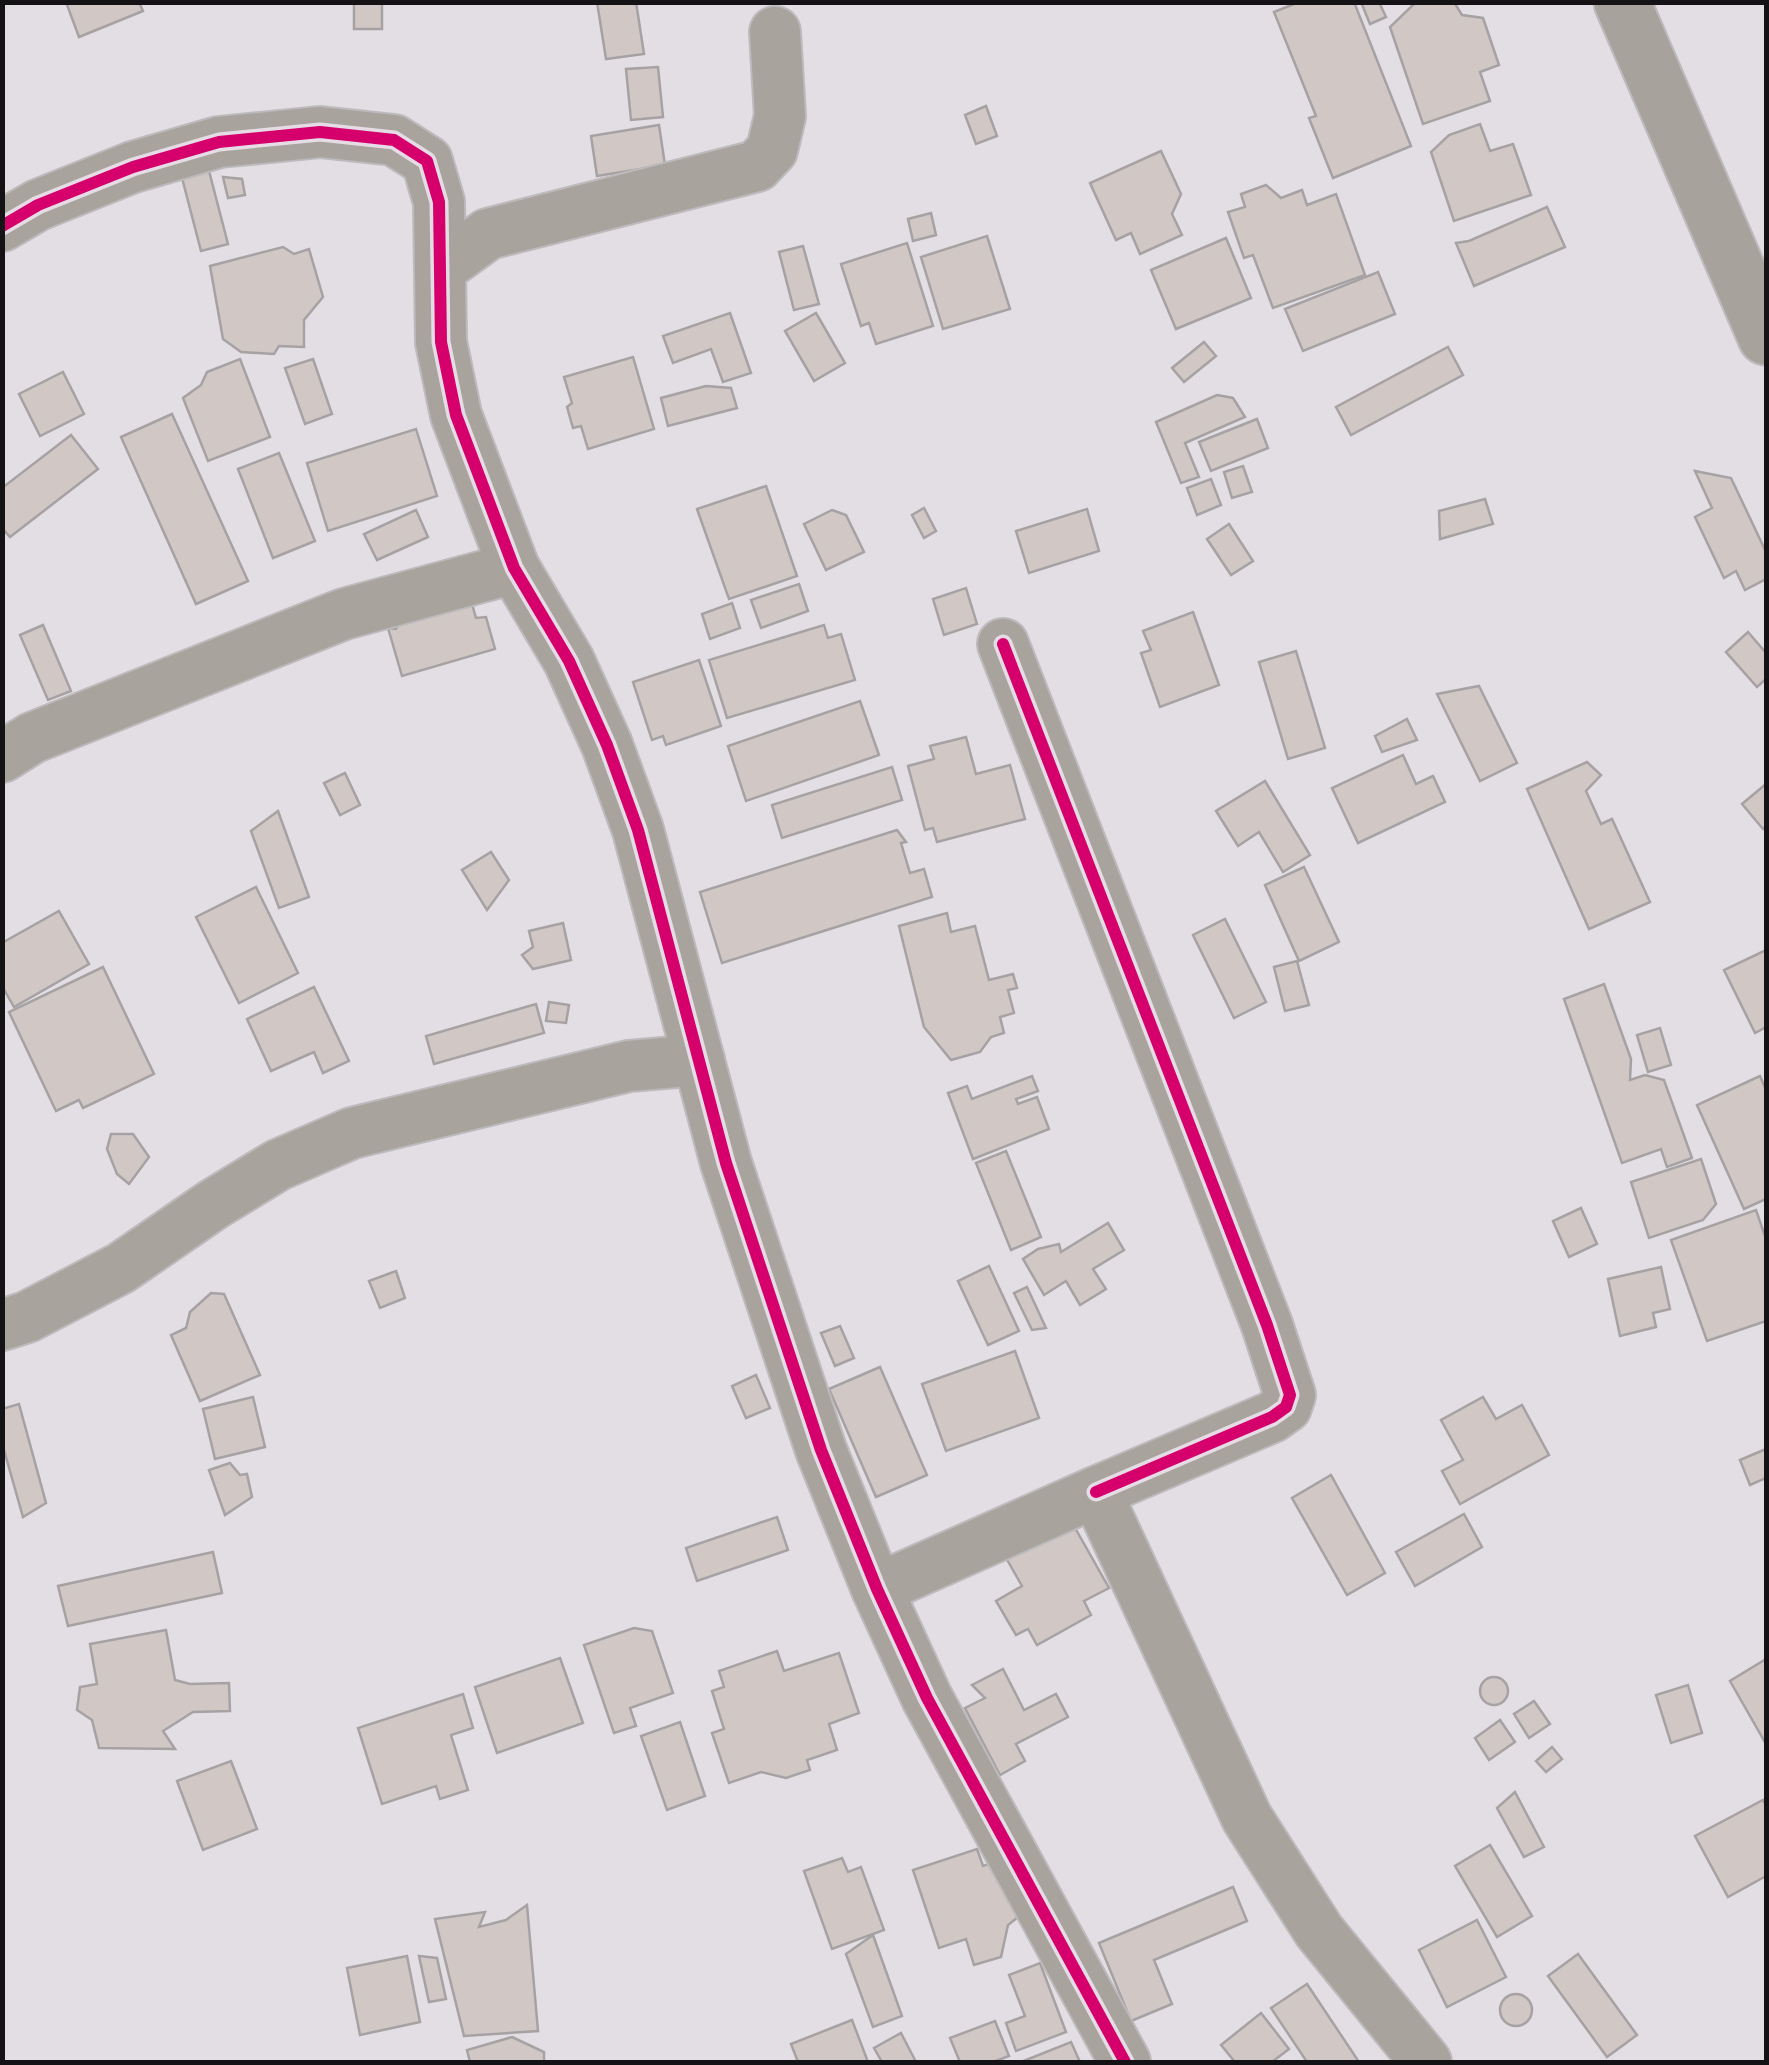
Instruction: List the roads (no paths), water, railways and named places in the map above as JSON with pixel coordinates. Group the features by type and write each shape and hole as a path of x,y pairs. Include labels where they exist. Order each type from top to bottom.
{"street":[{"path":"1622,2 1766,338"},
{"path":"442,268 488,234 756,166 772,150 780,116 775,32"},
{"path":"2,226 38,206 133,166 219,142 320,132 394,140 427,162 439,202 441,342 456,414 514,568 569,662 608,745 638,830 726,1162 821,1450 877,1590 927,1698 1125,2062"},
{"path":"439,202 488,234"},
{"path":"2,757 32,738 344,614 514,568"},
{"path":"877,1590 1272,1416 1286,1408 1290,1395 1267,1325 1002,644"},
{"path":"2,1324 28,1317 121,1268 278,1165 352,1133 629,1066 698,1060"},
{"path":"1096,1492 1246,1818 1319,1931 1426,2062"}]}
